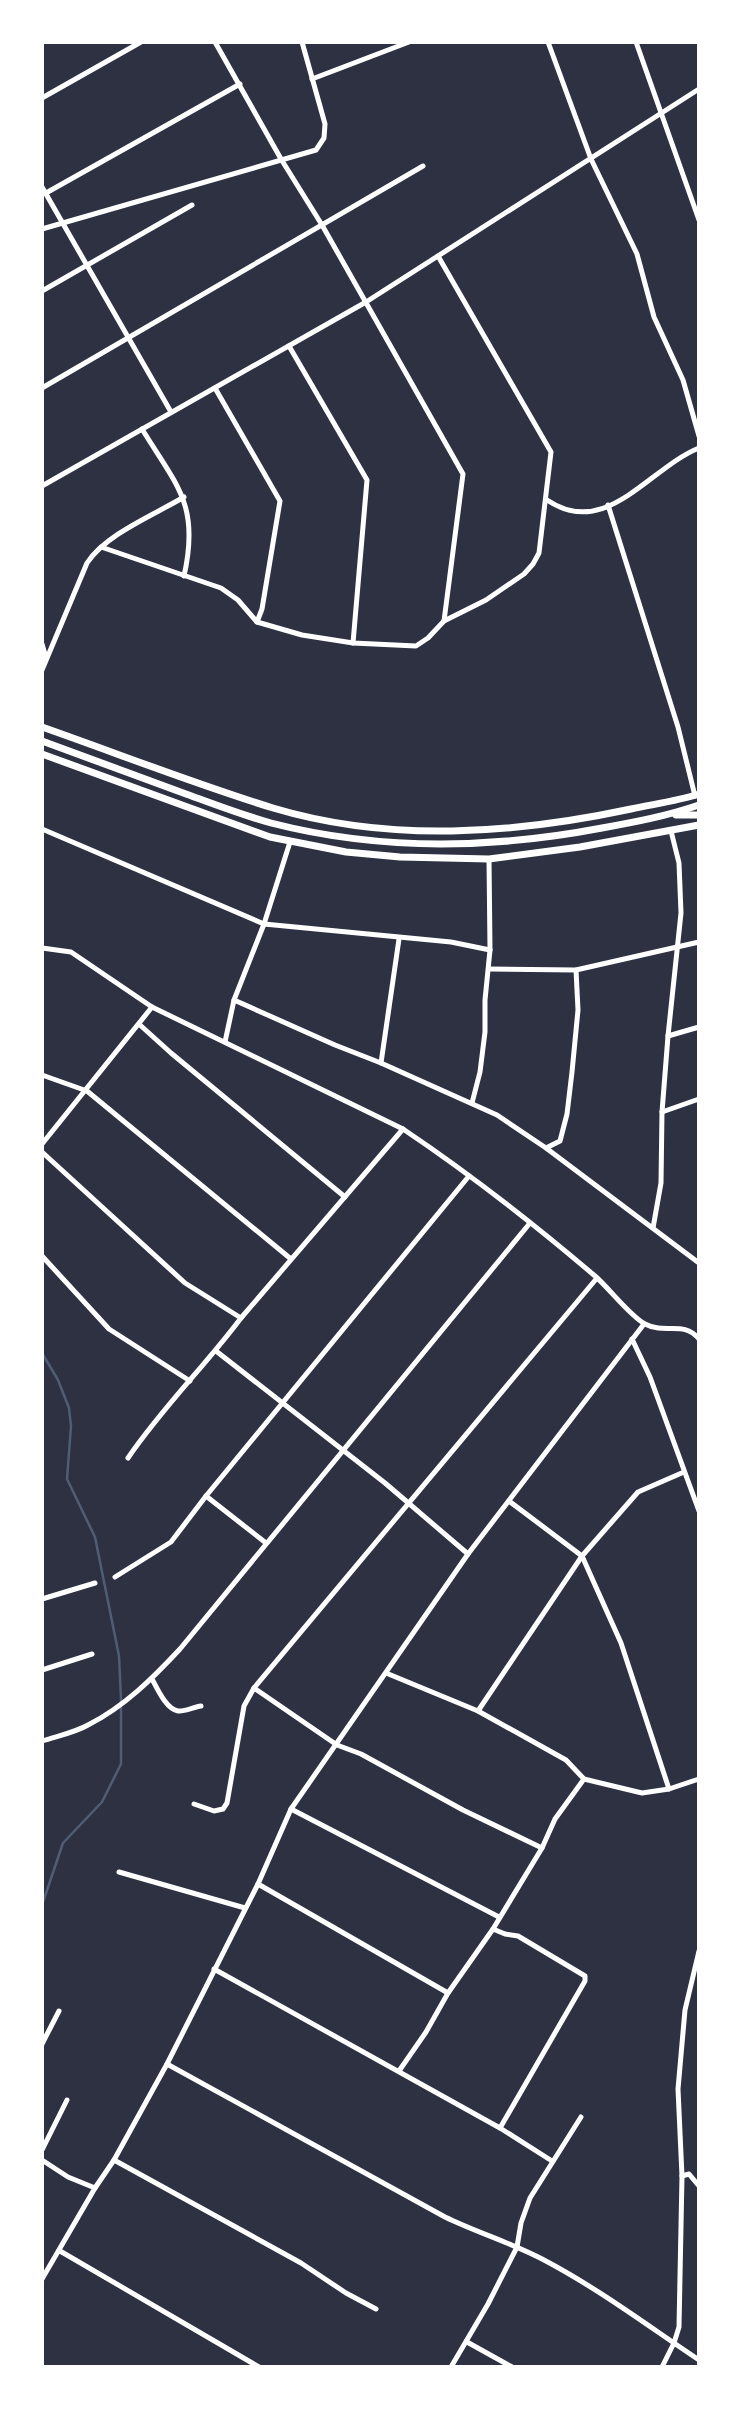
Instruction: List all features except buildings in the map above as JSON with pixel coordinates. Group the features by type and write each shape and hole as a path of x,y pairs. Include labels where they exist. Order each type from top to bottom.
{"main road":[{"path":"42,727 275,808 332,822 394,830 460,832 524,828 610,814 697,795"},
{"path":"42,741 270,823 323,835 380,843 432,845 506,842 570,834 672,815 699,805"},
{"path":"42,754 251,831 290,842 346,852 400,857 489,859 699,825"},
{"path":"672,815 699,815"}],"street":[{"path":"42,98 141,42"},
{"path":"215,42 281,159 323,225 463,474 444,621"},
{"path":"42,229 316,150 324,138 325,124 302,42"},
{"path":"312,79 409,42"},
{"path":"548,42 591,159 637,254 654,317 683,380 699,436"},
{"path":"636,42 699,219"},
{"path":"46,193 240,84"},
{"path":"42,486 366,302 699,89"},
{"path":"42,388 423,166"},
{"path":"42,187 171,412"},
{"path":"42,291 192,205"},
{"path":"101,547 221,588 231,594 257,622 302,635 353,643 416,646 444,621 486,600 524,574 539,553 551,452 438,256"},
{"path":"289,346 367,480 353,643"},
{"path":"215,388 280,500 262,609 257,622"},
{"path":"142,429 184,497 191,524 191,541 184,576"},
{"path":"547,500 560,509 576,513 593,511 648,483 699,448"},
{"path":"42,670 87,562 101,547 184,497"},
{"path":"608,505 697,795"},
{"path":"42,644 46,658"},
{"path":"42,829 264,924 451,942 490,950"},
{"path":"653,1228 661,1183 668,1036 681,913 679,863 671,831"},
{"path":"225,1042 234,1000 264,924 290,842"},
{"path":"472,1103 480,1072 485,1032 490,950 489,859"},
{"path":"381,1063 399,939"},
{"path":"488,969 576,970 699,942"},
{"path":"42,948 71,952 152,1007 403,1129 530,1223 597,1278 644,1324 668,1330 690,1329 699,1339"},
{"path":"547,1148 560,1141 567,1114 578,1010 576,970"},
{"path":"234,1000 472,1103 517,1128 699,1263"},
{"path":"42,1144 152,1007"},
{"path":"140,1025 171,1054 345,1197"},
{"path":"668,1036 699,1027"},
{"path":"42,1075 87,1091 291,1259"},
{"path":"663,1112 699,1099"},
{"path":"128,1458 148,1428 403,1129"},
{"path":"42,1152 185,1283 240,1318"},
{"path":"115,1577 172,1542 282,1402 469,1176"},
{"path":"42,1741 88,1726 152,1679 180,1649 530,1223"},
{"path":"42,1256 109,1329 190,1381"},
{"path":"194,1804 214,1811 223,1809 227,1803 244,1706 254,1688 597,1278"},
{"path":"42,2279 114,2160 167,2064 258,1884 291,1809 468,1554 644,1324"},
{"path":"632,1339 650,1377 699,1511"},
{"path":"216,1351 343,1450 468,1554"},
{"path":"478,1711 582,1556 638,1492 684,1472"},
{"path":"206,1496 267,1543"},
{"path":"509,1501 582,1556 621,1643 669,1788"},
{"path":"42,1599 95,1583"},
{"path":"42,1670 92,1654"},
{"path":"386,1673 478,1711 566,1760 584,1779 642,1793 699,1779"},
{"path":"152,1679 158,1692 172,1708 178,1711 201,1706"},
{"path":"254,1688 337,1745 361,1754 463,1810 541,1848"},
{"path":"399,2071 426,2032 447,1993 493,1929 555,1819 584,1779"},
{"path":"291,1809 499,1917"},
{"path":"119,1872 245,1908"},
{"path":"258,1884 447,1993"},
{"path":"493,1929 518,1936 584,1976 585,1981 500,2128"},
{"path":"662,2367 679,2327 682,2176 678,2089 685,2010 699,1951"},
{"path":"214,1969 500,2128 552,2161"},
{"path":"42,2044 59,2011"},
{"path":"167,2064 445,2217 517,2247 578,2279 699,2360"},
{"path":"42,2150 67,2100"},
{"path":"451,2367 517,2247 521,2223 530,2198 581,2117"},
{"path":"114,2160 301,2263 376,2309"},
{"path":"42,2161 68,2177 95,2188"},
{"path":"682,2176 689,2174 699,2186"},
{"path":"60,2251 259,2367"},
{"path":"467,2342 512,2367"}],"waterway":[{"path":"42,1353 58,1380 69,1408 71,1426 67,1479 95,1537 119,1656 121,1699 121,1764 102,1802 63,1843 42,1905"}]}
